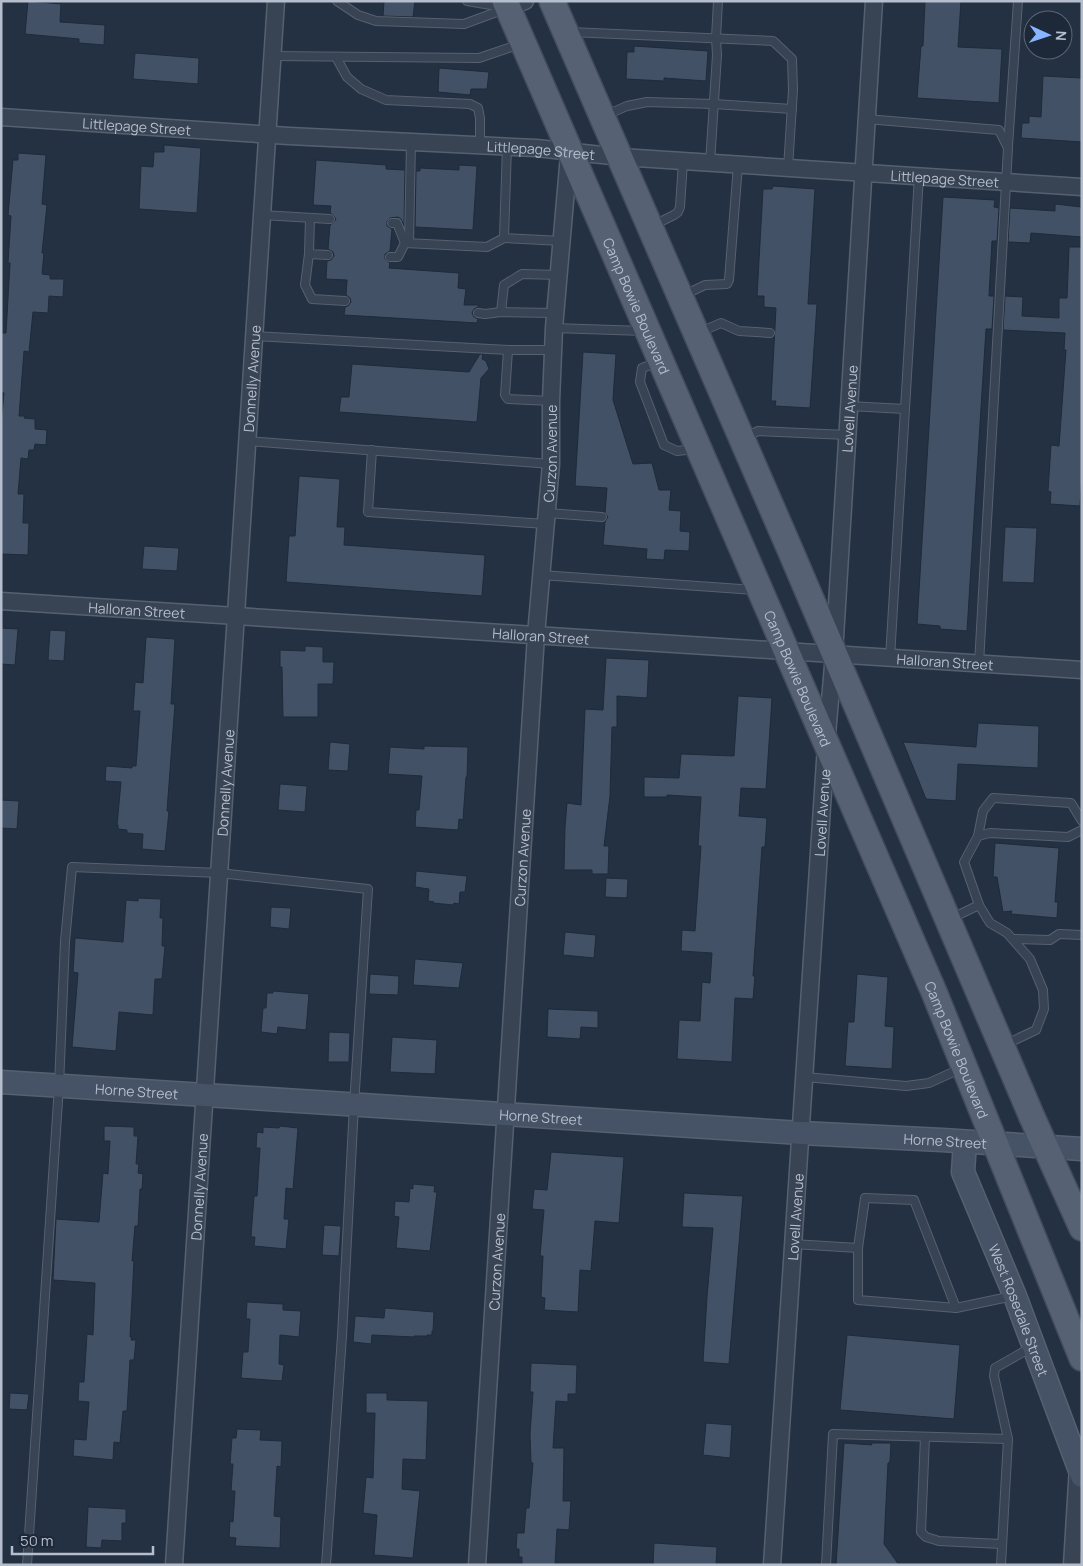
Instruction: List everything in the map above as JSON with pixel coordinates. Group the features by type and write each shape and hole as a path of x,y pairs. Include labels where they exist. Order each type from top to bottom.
{"main road":[{"path":"552,1 1082,1228"},
{"name":"Camp Bowie Boulevard","path":"512,3 523,43 934,992 1082,1358"}],"street":[{"name":"Donnelly Avenue","path":"174,1565 276,1"},
{"name":"Lovell Avenue","path":"772,1565 826,746 834,654 874,1"},
{"name":"Littlepage Street","path":"1,117 267,134 507,146 620,157 1082,187"},
{"name":"Curzon Avenue","path":"477,1565 536,635 551,464 551,401 555,321 570,152"},
{"name":"Halloran Street","path":"1,601 1082,670"},
{"name":"Horne Street","path":"1,1082 1082,1149"},
{"name":"West Rosedale Street","path":"965,1142 963,1172 1015,1296 1080,1472"},
{"path":"1072,1565 1080,1472"}],"lane":[{"path":"337,1 358,15 376,21 456,24 464,24 482,18 512,3"},
{"path":"467,1 512,3"},
{"path":"710,163 717,55 718,1"},
{"path":"979,664 1018,1"},
{"path":"566,32 773,41 792,59 793,90 788,168"},
{"path":"272,56 479,58 523,43"},
{"path":"336,56 347,78 361,89 386,100 470,104 478,108 480,145"},
{"path":"603,116 627,106 647,102 792,109"},
{"path":"866,119 998,130 1008,148"},
{"path":"390,257 398,257 407,243 411,142"},
{"path":"504,238 507,146"},
{"path":"650,227 678,212 680,207 683,161"},
{"path":"680,297 705,286 727,284 729,280 738,164"},
{"path":"890,658 919,176"},
{"path":"262,215 330,219"},
{"path":"310,218 305,285 312,299 345,301"},
{"path":"392,223 397,224 407,243"},
{"path":"407,243 487,247 504,238 562,241"},
{"path":"308,254 328,255"},
{"path":"500,312 504,284 522,274 559,275"},
{"path":"478,313 500,312 555,321 647,331"},
{"path":"696,334 721,324 739,331 770,333"},
{"path":"254,336 508,350 554,350"},
{"path":"508,350 505,394 508,399 551,401"},
{"path":"849,406 905,409"},
{"path":"741,439 758,431 847,435"},
{"path":"247,441 551,464"},
{"path":"372,450 368,512 546,518 602,516"},
{"path":"541,575 760,590"},
{"path":"1002,1046 1036,1030 1044,1009 1043,990 1030,959 1014,939 990,923 979,905 964,862 978,836 983,811 993,798 1071,803 1082,821"},
{"path":"978,836 990,833 1068,837 1082,830"},
{"path":"27,1565 59,1086 65,941 72,867 219,873 368,889 342,1336 326,1565"},
{"path":"948,920 979,905"},
{"path":"1014,939 1050,940 1059,934 1082,935"},
{"path":"805,1077 906,1086 929,1082 964,1067"},
{"path":"956,1308 914,1200 865,1198 858,1248 858,1300 956,1308 1015,1296"},
{"path":"793,1244 858,1248"},
{"path":"1001,1565 1008,1439 994,1376 995,1368 1034,1346"},
{"path":"826,1565 833,1434 1008,1439"},
{"path":"925,1437 921,1532 926,1538 939,1540 1001,1544"}],"building":[{"path":"28,1 61,4 60,22 105,25 104,45 79,43 79,39 25,34"},
{"path":"384,1 415,1 413,17 383,16"},
{"path":"925,1 961,1 958,47 1002,49 999,103 917,98 921,46 923,46"},
{"path":"634,46 708,51 706,81 664,78 664,81 626,79 627,52 634,52"},
{"path":"135,53 199,58 198,84 133,79"},
{"path":"439,68 489,72 487,89 471,89 470,95 438,92"},
{"path":"1043,76 1082,78 1082,142 1021,138 1022,123 1029,123 1029,116 1041,117"},
{"path":"164,145 201,148 197,213 139,209 141,166 153,167 154,152 164,152"},
{"path":"18,153 46,155 42,204 47,205 42,253 44,253 42,274 50,275 50,279 64,279 63,297 49,296 48,313 33,312 29,352 24,351 19,416 35,419 35,429 47,430 46,445 35,444 34,450 29,450 28,459 21,458 18,494 24,494 23,523 29,523 28,555 1,554 1,424 4,393 1,392 1,333 6,333 11,216 8,215 13,160 18,160"},
{"path":"316,160 386,165 386,169 405,170 404,225 398,217 390,218 387,221 387,226 392,229 390,251 385,254 385,259 390,263 389,268 459,273 458,288 466,289 464,305 479,305 472,313 478,319 477,323 344,315 345,307 351,302 350,298 346,295 347,280 326,279 327,261 331,260 334,256 333,252 328,249 330,225 336,219 330,213 331,206 313,205"},
{"path":"459,165 477,166 473,230 415,227 416,171 420,171 420,168 459,170"},
{"path":"773,186 815,189 808,304 817,304 810,408 775,406 776,401 771,401 776,308 764,307 764,296 757,296 763,189 772,189"},
{"path":"943,197 995,200 994,207 999,208 997,241 992,241 989,296 994,296 992,329 986,329 967,631 940,629 940,626 917,624"},
{"path":"1055,204 1082,207 1082,237 1031,233 1030,243 1008,242 1010,208 1055,211"},
{"path":"1069,247 1082,247 1082,475 1080,506 1050,504 1051,492 1048,491 1051,445 1059,446 1066,350 1064,350 1065,333 1003,330 1005,296 1023,297 1022,316 1059,318 1059,298 1067,298"},
{"path":"583,352 616,354 613,400 633,464 652,463 659,490 671,490 669,510 681,511 680,531 690,532 689,551 665,550 664,560 646,559 647,549 603,545 605,522 608,517 605,513 607,488 575,486"},
{"path":"480,354 483,354 482,359 486,361 489,369 481,378 477,422 339,412 341,397 349,397 352,364 469,372"},
{"path":"299,476 340,479 337,527 345,527 344,545 485,555 482,596 286,582 289,536 295,536"},
{"path":"1005,527 1037,528 1034,583 1002,582"},
{"path":"144,546 179,548 177,571 142,569"},
{"path":"1,628 18,629 15,665 1,664"},
{"path":"50,630 66,631 64,661 48,660"},
{"path":"146,637 175,639 171,704 175,704 165,851 142,849 143,834 127,833 127,830 118,829 121,782 105,781 106,766 132,768 132,766 136,766 140,711 133,711 135,682 143,683"},
{"path":"305,646 323,647 323,662 334,662 333,684 318,684 318,717 283,717 280,650 305,651"},
{"path":"606,658 649,660 647,698 617,696 617,727 612,727 610,796 604,846 609,846 608,874 592,874 592,870 564,870 565,827 567,803 581,805 585,709 603,710"},
{"path":"738,696 772,698 766,789 741,788 739,816 767,818 765,847 762,847 753,999 735,998 732,1062 677,1059 679,1020 700,1021 702,982 710,983 712,953 681,951 682,930 695,931 701,846 698,846 701,797 667,795 667,797 644,797 644,777 679,778 681,754 734,756"},
{"path":"978,723 1039,726 1038,768 958,764 956,801 926,799 903,742 976,747"},
{"path":"330,742 350,744 348,771 328,770"},
{"path":"424,746 468,747 463,820 459,819 458,830 415,827 416,810 419,810 422,776 388,774 390,747 424,749"},
{"path":"280,784 307,786 305,812 278,810"},
{"path":"1,800 19,801 17,829 1,828"},
{"path":"995,843 1059,848 1055,902 1058,902 1057,918 1011,914 1012,911 1003,912 997,877 993,877"},
{"path":"416,871 467,876 465,892 460,892 459,904 454,903 453,905 428,901 429,889 415,887"},
{"path":"606,878 628,879 627,898 605,897"},
{"path":"138,898 161,899 160,918 163,918 162,946 165,946 162,979 155,979 153,1015 119,1012 116,1051 72,1047 78,973 73,972 75,938 123,942 126,900 138,901"},
{"path":"271,907 291,908 289,929 270,927"},
{"path":"565,932 596,935 594,958 563,955"},
{"path":"415,959 463,963 459,988 413,985"},
{"path":"370,974 399,976 398,995 369,994"},
{"path":"857,974 888,977 885,1026 894,1027 892,1069 845,1066 848,1022 854,1022"},
{"path":"273,991 309,994 306,1030 278,1027 277,1034 261,1032 263,1008 266,1008 267,993 273,993"},
{"path":"548,1009 598,1011 598,1028 581,1027 580,1039 547,1037"},
{"path":"329,1032 350,1033 349,1062 328,1062"},
{"path":"392,1037 437,1040 435,1074 390,1072"},
{"path":"104,1126 134,1127 134,1136 138,1136 136,1164 139,1164 138,1173 143,1174 142,1189 140,1189 138,1226 135,1226 132,1261 134,1261 130,1337 132,1337 131,1340 136,1340 134,1360 130,1360 127,1411 123,1411 120,1443 114,1442 113,1460 73,1456 74,1439 86,1440 89,1402 78,1401 79,1382 84,1382 87,1334 93,1335 95,1283 53,1280 56,1219 99,1222 103,1173 108,1174 110,1141 104,1141"},
{"path":"280,1126 298,1128 293,1189 286,1188 284,1219 289,1219 286,1249 254,1246 255,1237 251,1237 254,1196 257,1196 260,1148 256,1148 257,1132 263,1133 263,1127 279,1128"},
{"path":"551,1152 624,1157 619,1223 595,1221 591,1271 580,1270 578,1312 544,1310 545,1298 541,1297 543,1256 540,1256 544,1210 532,1209 534,1189 547,1190"},
{"path":"413,1184 435,1186 434,1192 437,1192 430,1251 396,1248 399,1217 394,1216 395,1201 409,1202 410,1188 413,1189"},
{"path":"684,1193 743,1196 729,1364 703,1362 713,1228 682,1227"},
{"path":"324,1225 341,1226 339,1256 322,1255"},
{"path":"247,1302 283,1304 283,1310 301,1311 299,1337 280,1335 279,1364 284,1365 282,1381 241,1378 243,1352 248,1352 250,1319 246,1319"},
{"path":"385,1308 434,1312 432,1335 414,1337 372,1335 371,1344 353,1342 355,1316 384,1318"},
{"path":"847,1335 960,1345 954,1419 840,1410"},
{"path":"531,1363 577,1365 576,1394 568,1394 568,1402 556,1401 553,1448 564,1448 563,1501 571,1501 569,1530 557,1529 555,1565 522,1565 519,1549 516,1549 517,1533 524,1533 526,1508 529,1508 533,1463 531,1463 530,1434 533,1392 530,1392"},
{"path":"10,1393 29,1394 27,1410 9,1409"},
{"path":"366,1393 387,1393 387,1400 428,1401 426,1460 403,1459 402,1489 420,1491 413,1558 374,1555 377,1515 363,1513 366,1477 373,1478 375,1413 366,1413"},
{"path":"706,1423 732,1425 730,1458 703,1455"},
{"path":"237,1429 261,1430 260,1440 282,1441 281,1467 277,1466 274,1516 281,1517 280,1548 235,1546 236,1538 229,1537 230,1521 233,1522 235,1491 231,1491 233,1464 230,1464 232,1438 236,1438"},
{"path":"844,1443 872,1445 871,1443 891,1443 890,1462 888,1463 884,1544 899,1565 836,1565"},
{"path":"88,1507 126,1509 126,1523 122,1523 122,1541 102,1540 101,1548 86,1547"},
{"path":"654,1543 717,1547 716,1565 653,1565"}]}
